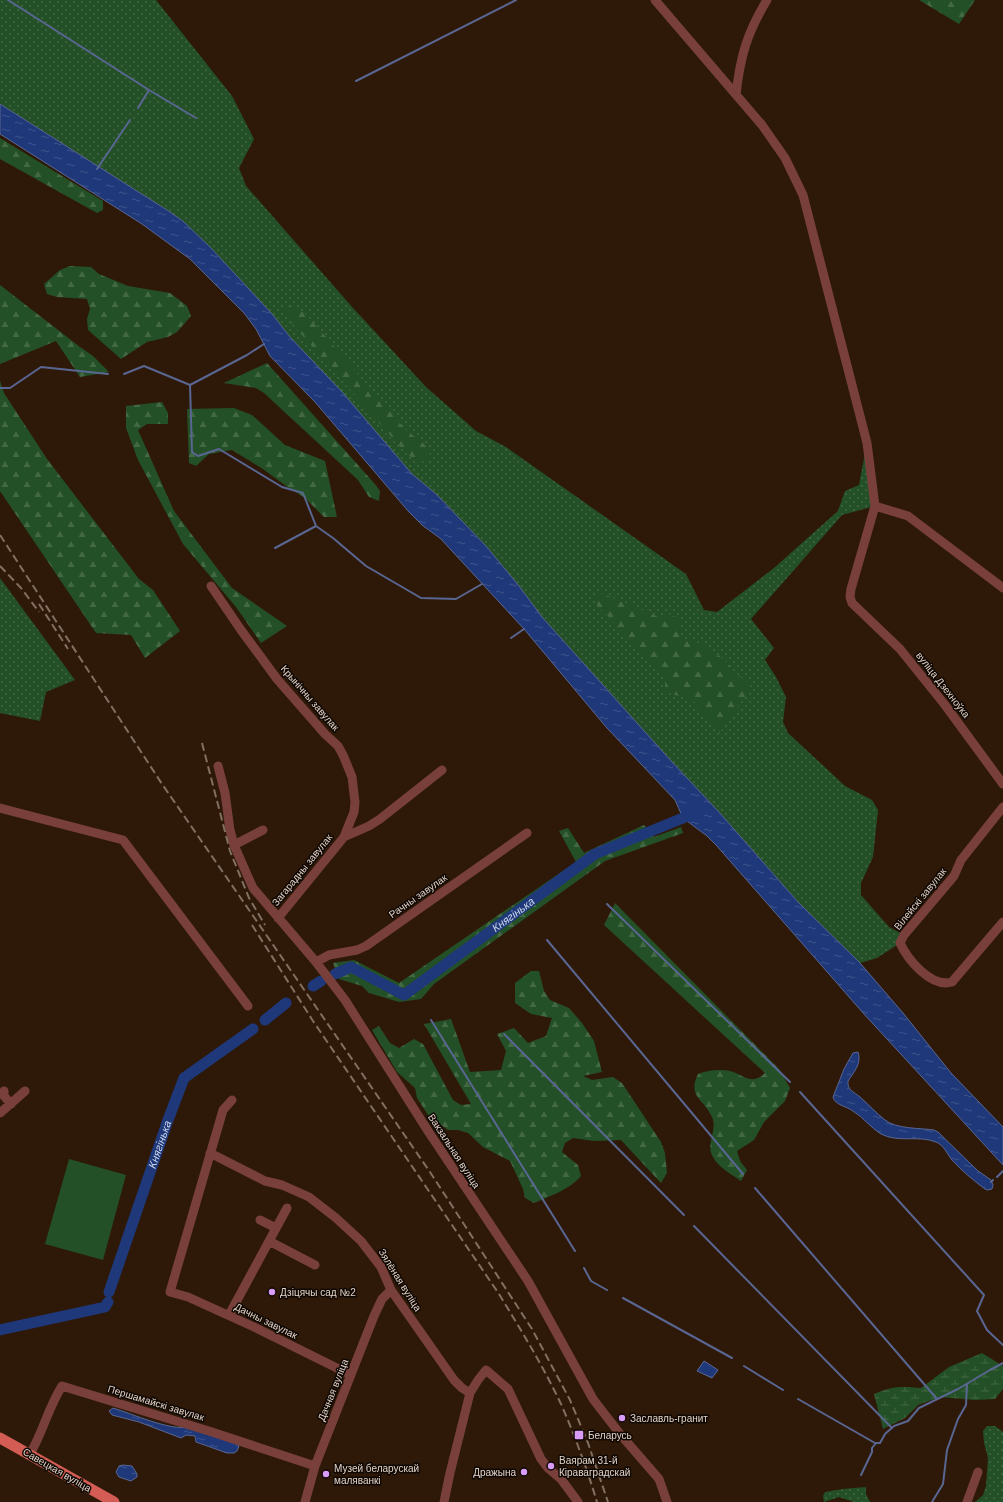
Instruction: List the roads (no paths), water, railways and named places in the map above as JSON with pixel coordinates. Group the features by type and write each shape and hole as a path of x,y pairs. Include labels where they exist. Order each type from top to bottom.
{"main road":[{"name":"Савецкая вуліца","path":"0,1438 114,1502"}],"street":[{"path":"655,0 762,125 785,158 804,195 867,443 875,506 908,516 1003,588"},
{"path":"736,95 739,65 744,47 767,0"},
{"name":"вуліца Дзехноўка","path":"875,506 850,589 852,603 900,649 945,706 1003,784"},
{"name":"Крынічны завулак","path":"211,586 277,679 325,734 338,746 343,755 352,777 355,802 354,812 344,836"},
{"name":"Вакзальная вуліца","path":"218,766 225,793 230,830 234,845 253,888 316,962 345,1000 428,1131 528,1281 593,1399 620,1434 659,1479 667,1502"},
{"name":"Загарадны завулак","path":"278,918 344,836 369,826 380,819 442,770"},
{"name":"Вілейскі завулак","path":"1003,807 961,860 954,876 904,935 900,943 915,966 931,978 940,983 946,984 952,982 1003,922"},
{"path":"0,808 123,840 248,1006"},
{"path":"234,845 263,830"},
{"name":"Рачны завулак","path":"316,962 329,955 357,950 366,946 527,833"},
{"path":"4,1091 4,1096 11,1104"},
{"path":"0,1113 25,1091"},
{"path":"210,1154 223,1110 232,1100"},
{"name":"Зялёная вуліца","path":"210,1154 265,1181 282,1185 309,1197 336,1218 361,1241 381,1267 391,1290 454,1380 470,1393"},
{"name":"Дачны завулак","path":"210,1154 170,1292 188,1297 229,1315 351,1375"},
{"path":"229,1315 287,1208"},
{"path":"260,1220 276,1228"},
{"path":"269,1241 315,1265"},
{"name":"Дачная вуліца","path":"305,1502 315,1466 351,1375 382,1300 391,1290"},
{"path":"444,1502 451,1466 470,1393 486,1370 508,1389 541,1459 548,1468 561,1479 578,1502"},
{"name":"Першамайскі завулак","path":"30,1454 54,1399 62,1386 212,1432 315,1466"},
{"path":"967,1502 978,1472"}],"water":[{"path":"0,104 170,212 184,222 211,248 272,314 290,337 343,393 412,474 436,494 486,546 542,617 718,811 798,902 860,963 903,1013 951,1073 1003,1127 1003,1165 864,1014 716,845 707,836 683,818 675,800 607,728 524,629 441,539 422,525 409,512 315,402 270,356 256,329 244,313 190,259 142,224 0,134"},
{"path":"858,1052 858,1064 848,1081 851,1090 890,1123 902,1127 934,1130 938,1132 978,1171 991,1180 993,1185 992,1189 985,1189 968,1175 952,1160 939,1143 923,1139 901,1139 888,1137 874,1129 857,1113 834,1100 833,1097 844,1069 853,1053"},
{"path":"704,1361 718,1370 712,1378 697,1371"},
{"path":"113,1408 172,1427 189,1427 236,1443 239,1446 237,1451 234,1453 227,1453 196,1442 195,1436 186,1435 181,1438 139,1422 112,1415 109,1411"},
{"path":"119,1466 132,1466 137,1474 137,1477 131,1481 119,1477 116,1472"}],"waterway":[{"path":"8,0 149,90 196,118"},
{"path":"356,81 516,0"},
{"path":"138,108 149,90"},
{"path":"97,169 130,120"},
{"path":"124,374 144,366 190,385 247,355 264,344"},
{"path":"0,388 10,388 41,367 108,374"},
{"path":"190,385 192,452 198,456 219,449 282,487 303,493 316,526"},
{"path":"275,548 316,526 333,538 366,566 421,598 456,599 482,584"},
{"path":"511,638 524,629"},
{"name":"Княгінька","path":"335,974 351,967 404,995 595,854 683,818 695,811"},
{"path":"607,904 790,1082"},
{"path":"547,940 743,1174"},
{"name":"Княгінька","path":"313,986 321,981"},
{"name":"Княгінька","path":"265,1020 286,1003"},
{"path":"431,1020 575,1251"},
{"name":"Княгінька","path":"109,1292 168,1120 184,1078 253,1029"},
{"path":"504,1034 684,1215"},
{"path":"800,1092 984,1295 977,1311 987,1330 1003,1345"},
{"path":"997,1177 1003,1171"},
{"path":"755,1188 937,1399"},
{"path":"694,1226 892,1428"},
{"path":"584,1268 591,1281 607,1290"},
{"path":"623,1298 732,1358"},
{"name":"Княгінька","path":"0,1330 105,1307 108,1302"},
{"path":"861,1475 872,1452 872,1448 876,1443 880,1443 885,1434 894,1426 908,1421 919,1408 958,1389 1003,1363"},
{"path":"744,1366 783,1390"},
{"path":"932,1502 943,1484 947,1450 958,1419 966,1405 967,1384"},
{"path":"798,1399 875,1443"}],"railway":[{"path":"0,535 162,784 430,1172 532,1329 570,1400 588,1443 608,1502"},
{"path":"0,566 21,588 39,612"},
{"path":"39,604 68,649"},
{"path":"202,743 230,851 249,898 265,925"},
{"path":"252,925 313,1021 499,1294 539,1362 561,1404 597,1502"}],"place":[{"name":"Дзіцячы сад №2","path":"272,1292"},
{"name":"Заславль-гранит","path":"622,1418"},
{"name":"Беларусь","path":"579,1435"},
{"name":"Ваярам 31-й Кіраваградскай","path":"551,1466"},
{"name":"Дражына","path":"524,1472"},
{"name":"Музей беларускай маляванкі","path":"326,1474"}]}
